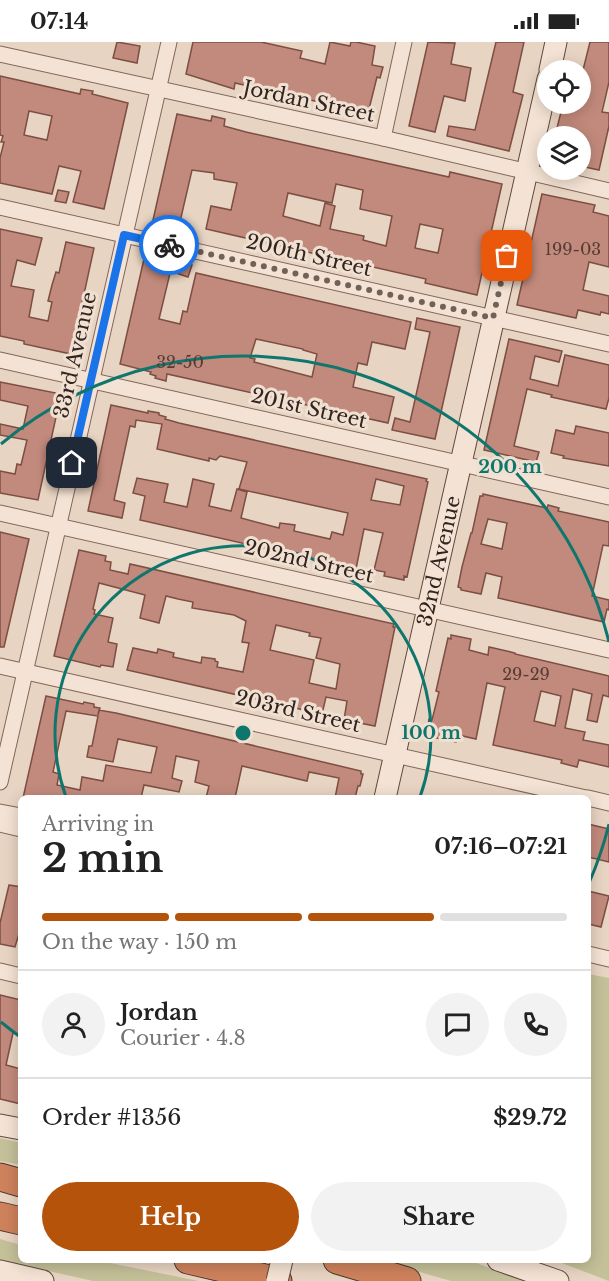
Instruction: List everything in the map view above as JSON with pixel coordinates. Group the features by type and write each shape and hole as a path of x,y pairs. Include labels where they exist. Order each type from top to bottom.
{"highway":[{"path":"0,1177 18,1184"},
{"path":"0,1182 18,1185"},
{"path":"0,1216 18,1220"},
{"path":"201,1263 277,1281"},
{"path":"347,1263 407,1281"}],"street":[{"name":"33rd Avenue","path":"0,782 169,42"},
{"path":"382,138 404,42"},
{"path":"552,60 556,42"},
{"name":"Jordan Street","path":"0,54 382,138 609,191"},
{"name":"32nd Avenue","path":"386,795 540,114"},
{"name":"200th Street","path":"0,207 609,344"},
{"name":"201st Street","path":"0,360 609,497"},
{"name":"202nd Street","path":"0,513 609,650"},
{"name":"203rd Street","path":"0,666 574,795"},
{"name":"203rd Street","path":"591,799 609,803"},
{"path":"0,812 18,815"},
{"path":"0,824 18,828"},
{"path":"591,955 609,959"},
{"path":"0,972 18,975"},
{"path":"0,1125 18,1128"},
{"path":"277,1281 281,1263"},
{"path":"507,1263 558,1281"},
{"path":"0,1271 43,1281"}],"shaded area":[{"path":"591,975 609,978 609,1281 562,1263 591,1263"},
{"path":"0,1138 18,1142 18,1164 0,1161"},
{"path":"0,1239 18,1244 18,1263 110,1263 199,1281 93,1281 0,1260"},
{"path":"388,1263 476,1263 525,1281 451,1281"}],"building":[{"path":"117,42 140,46 137,63 113,58"},
{"path":"193,42 261,42 302,51 300,58 325,64 330,42 350,46 351,42 356,42 375,46 372,65 383,67 380,78 377,77 368,113 235,83 234,89 186,74"},
{"path":"428,42 455,43 451,64 471,68 465,101 444,96 435,132 409,126"},
{"path":"496,42 524,42 513,92 523,95 509,151 447,136 449,126 475,130"},
{"path":"590,42 609,42 609,82 602,112 609,113 609,126 599,170 591,168 591,126 558,126 560,114 591,114 591,60 586,60"},
{"path":"0,76 80,94 81,89 93,91 92,94 128,103 104,209 73,202 81,171 59,166 52,194 0,183 0,158 4,142 1,142 3,136 0,135","holes":["29,111 52,116 47,140 24,135"]},
{"path":"177,114 211,121 212,116 225,119 224,126 246,132 449,177 450,172 502,184 477,295 425,283 426,279 206,229 211,206 231,210 237,183 214,179 214,173 192,170 179,226 153,220","holes":["336,184 363,190 360,209 392,216 386,246 363,240 364,236 330,229 335,206 325,203 320,226 283,216 288,193 332,203","420,224 443,229 438,253 415,248"]},
{"path":"58,190 69,192 66,203 55,201"},
{"path":"542,194 595,205 593,212 609,216 609,267 589,262 583,290 609,296 609,314 601,312 600,315 578,310 576,318 517,305"},
{"path":"0,229 42,238 35,265 17,260 11,286 34,290 29,317 48,321 52,302 48,301 56,272 59,273 66,242 94,248 71,354 24,344 24,341 0,336"},
{"path":"144,259 172,265 159,319 180,324 183,311 187,312 196,273 411,322 405,349 372,342 367,365 358,363 353,387 394,397 388,423 167,374 166,381 155,378 156,376 150,374 151,372 120,364","holes":["256,339 317,354 312,377 254,362 255,359 250,358"]},
{"path":"181,262 192,265 188,277 176,273"},
{"path":"417,318 460,327 435,439 392,430 395,418 410,422 425,355 430,332 415,329"},
{"path":"509,339 562,351 559,362 535,356 530,379 558,386 565,355 609,365 609,398 606,409 551,397 552,395 527,389 514,446 539,452 536,462 484,450"},
{"path":"0,382 61,394 38,500 0,493 0,471 15,474 17,464 21,465 27,440 0,435 0,424 23,429 28,406 0,400"},
{"path":"111,405 148,413 148,411 159,413 166,417 165,419 179,423 427,479 428,482 407,577 404,576 404,580 384,576 385,572 374,570 383,533 364,529 356,569 140,520 145,496 133,493 137,478 168,484 164,502 187,507 193,479 214,484 209,506 231,511 237,489 247,492 241,518 279,528 280,523 295,525 294,531 330,539 332,532 343,535 348,513 239,489 247,462 220,456 216,460 209,458 209,461 157,449 162,424 136,420 135,427 130,426 114,500 125,503 122,518 88,511","holes":["376,479 404,486 400,505 371,500"]},
{"path":"576,426 609,433 609,466 563,458 564,456 551,453 556,430 574,434"},
{"path":"483,494 547,508 548,505 559,508 558,511 609,522 609,546 603,545 592,596 609,600 609,610 607,609 604,622 498,598 502,577 486,573 481,594 461,590 458,587 480,496","holes":["488,519 507,523 502,549 481,544"]},
{"path":"0,532 29,539 4,647 0,647"},
{"path":"79,550 106,556 105,561 111,562 110,570 128,574 130,564 394,624 393,627 395,627 375,726 344,720 347,701 326,697 322,714 127,670 133,648 157,653 158,649 174,653 173,657 201,663 202,657 215,659 218,662 217,667 243,672 249,643 242,642 246,621 234,615 192,608 193,602 166,596 159,623 140,618 145,595 99,583 93,609 94,614 113,618 108,642 117,644 113,667 101,665 100,667 54,656","holes":["276,625 310,633 309,636 321,638 316,658 340,664 336,689 309,683 314,660 270,650"]},
{"path":"451,635 471,639 469,650 488,655 489,647 609,676 609,697 603,695 597,722 587,720 592,694 573,689 565,728 585,732 583,740 609,745 609,767 579,760 577,767 561,763 562,760 493,745 505,687 487,683 476,739 458,735 456,742 426,736 429,719 432,720 439,692 436,691 448,638 451,639","holes":["541,691 561,696 555,726 534,721"]},
{"path":"46,696 83,704 84,702 94,704 94,707 100,708 99,710 361,771 363,774 356,795 336,795 339,778 309,772 307,781 242,766 236,795 207,795 209,786 195,782 199,761 176,756 172,778 182,781 179,792 144,785 142,795 24,795","holes":["66,711 98,716 92,746 89,746 87,757 113,762 118,739 157,747 151,773 106,765 103,781 82,777 80,790 57,785 59,774 53,772"]},
{"path":"591,825 609,829 609,862 591,858"},
{"path":"9,885 18,886 18,937 15,947 0,944 0,923"},
{"path":"591,892 609,896 601,927 591,925"},
{"path":"0,995 18,999 18,1034 13,1033 6,1065 18,1068 18,1103 0,1099"}],"way so far":[{"path":"169,245 493,318 507,256"}],"route":[{"path":"72,463 124,235 169,245"}]}
